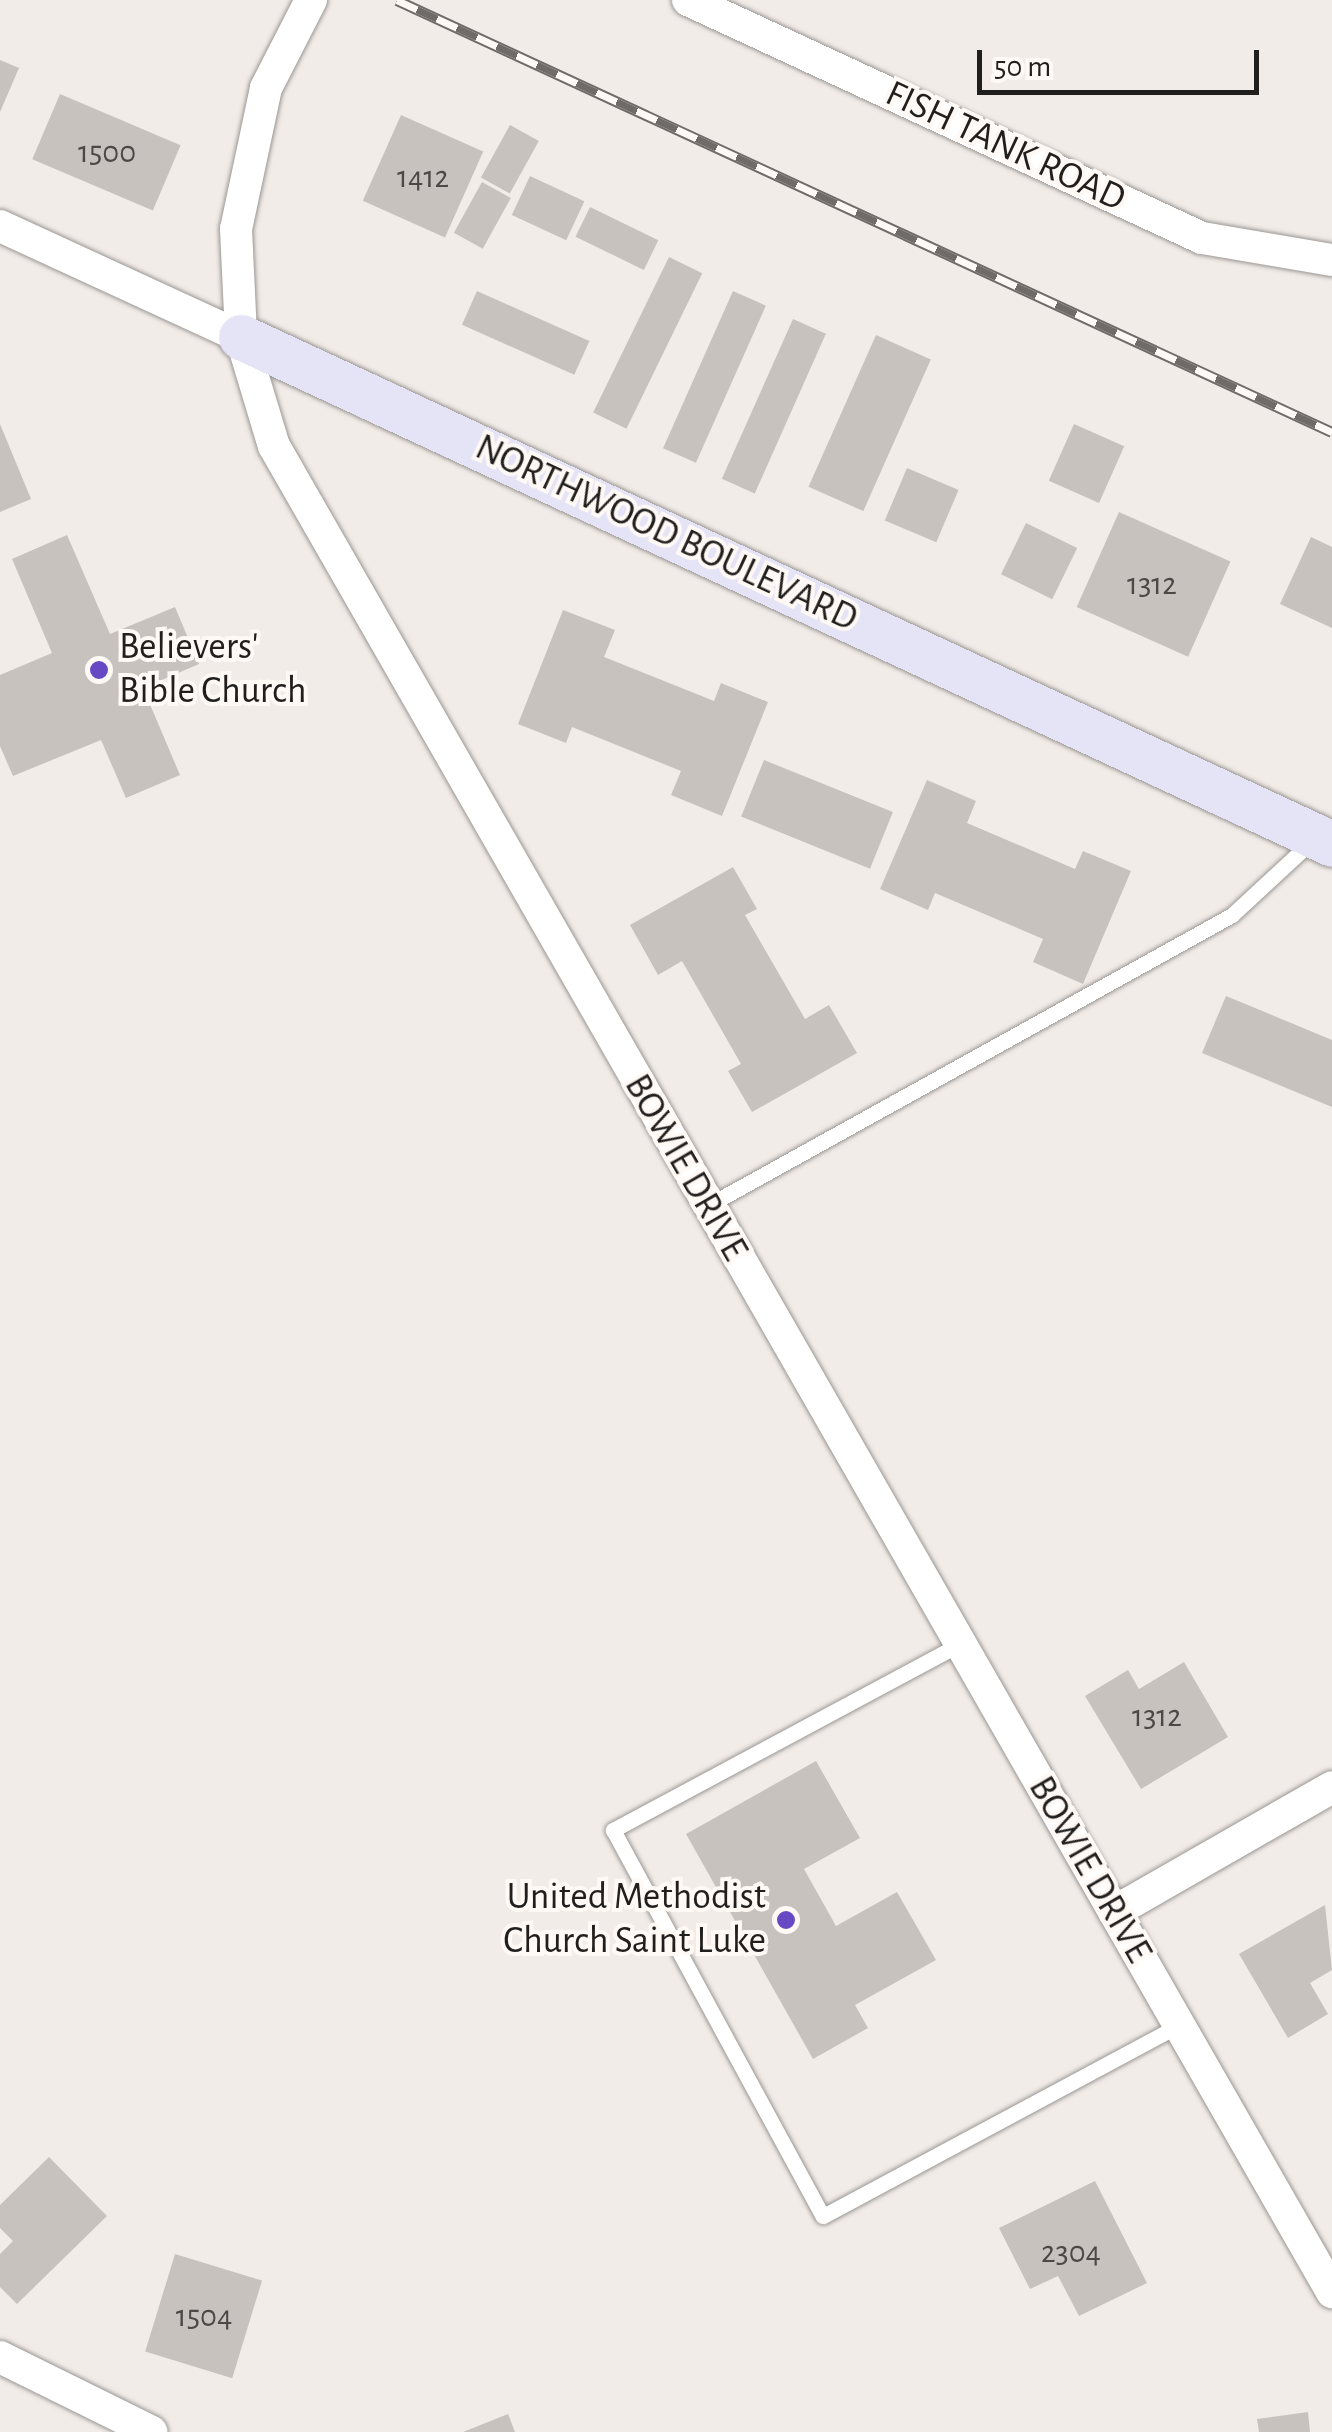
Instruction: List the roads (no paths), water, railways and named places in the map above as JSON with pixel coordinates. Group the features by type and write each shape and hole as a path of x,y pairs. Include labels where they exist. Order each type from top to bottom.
{"street":[{"name":"BOWIE DRIVE","path":"311,0 266,88 236,229 240,337 274,446 1332,2292"},
{"name":"FISH TANK ROAD","path":"688,0 1202,238 1332,260"},
{"name":"NORTHWOOD BOULEVARD","path":"0,226 1325,840"},
{"path":"1114,1912 1332,1787"},
{"path":"0,2357 152,2432"}],"lane":[{"path":"707,1206 1232,915 1325,840"},
{"path":"960,1644 614,1830 823,2216 1177,2026"}],"railway":[{"path":"397,0 1332,432"}],"place":[{"name":"Believers' Bible Church","path":"99,670"},
{"name":"United Methodist Church Saint Luke","path":"786,1920"}]}
